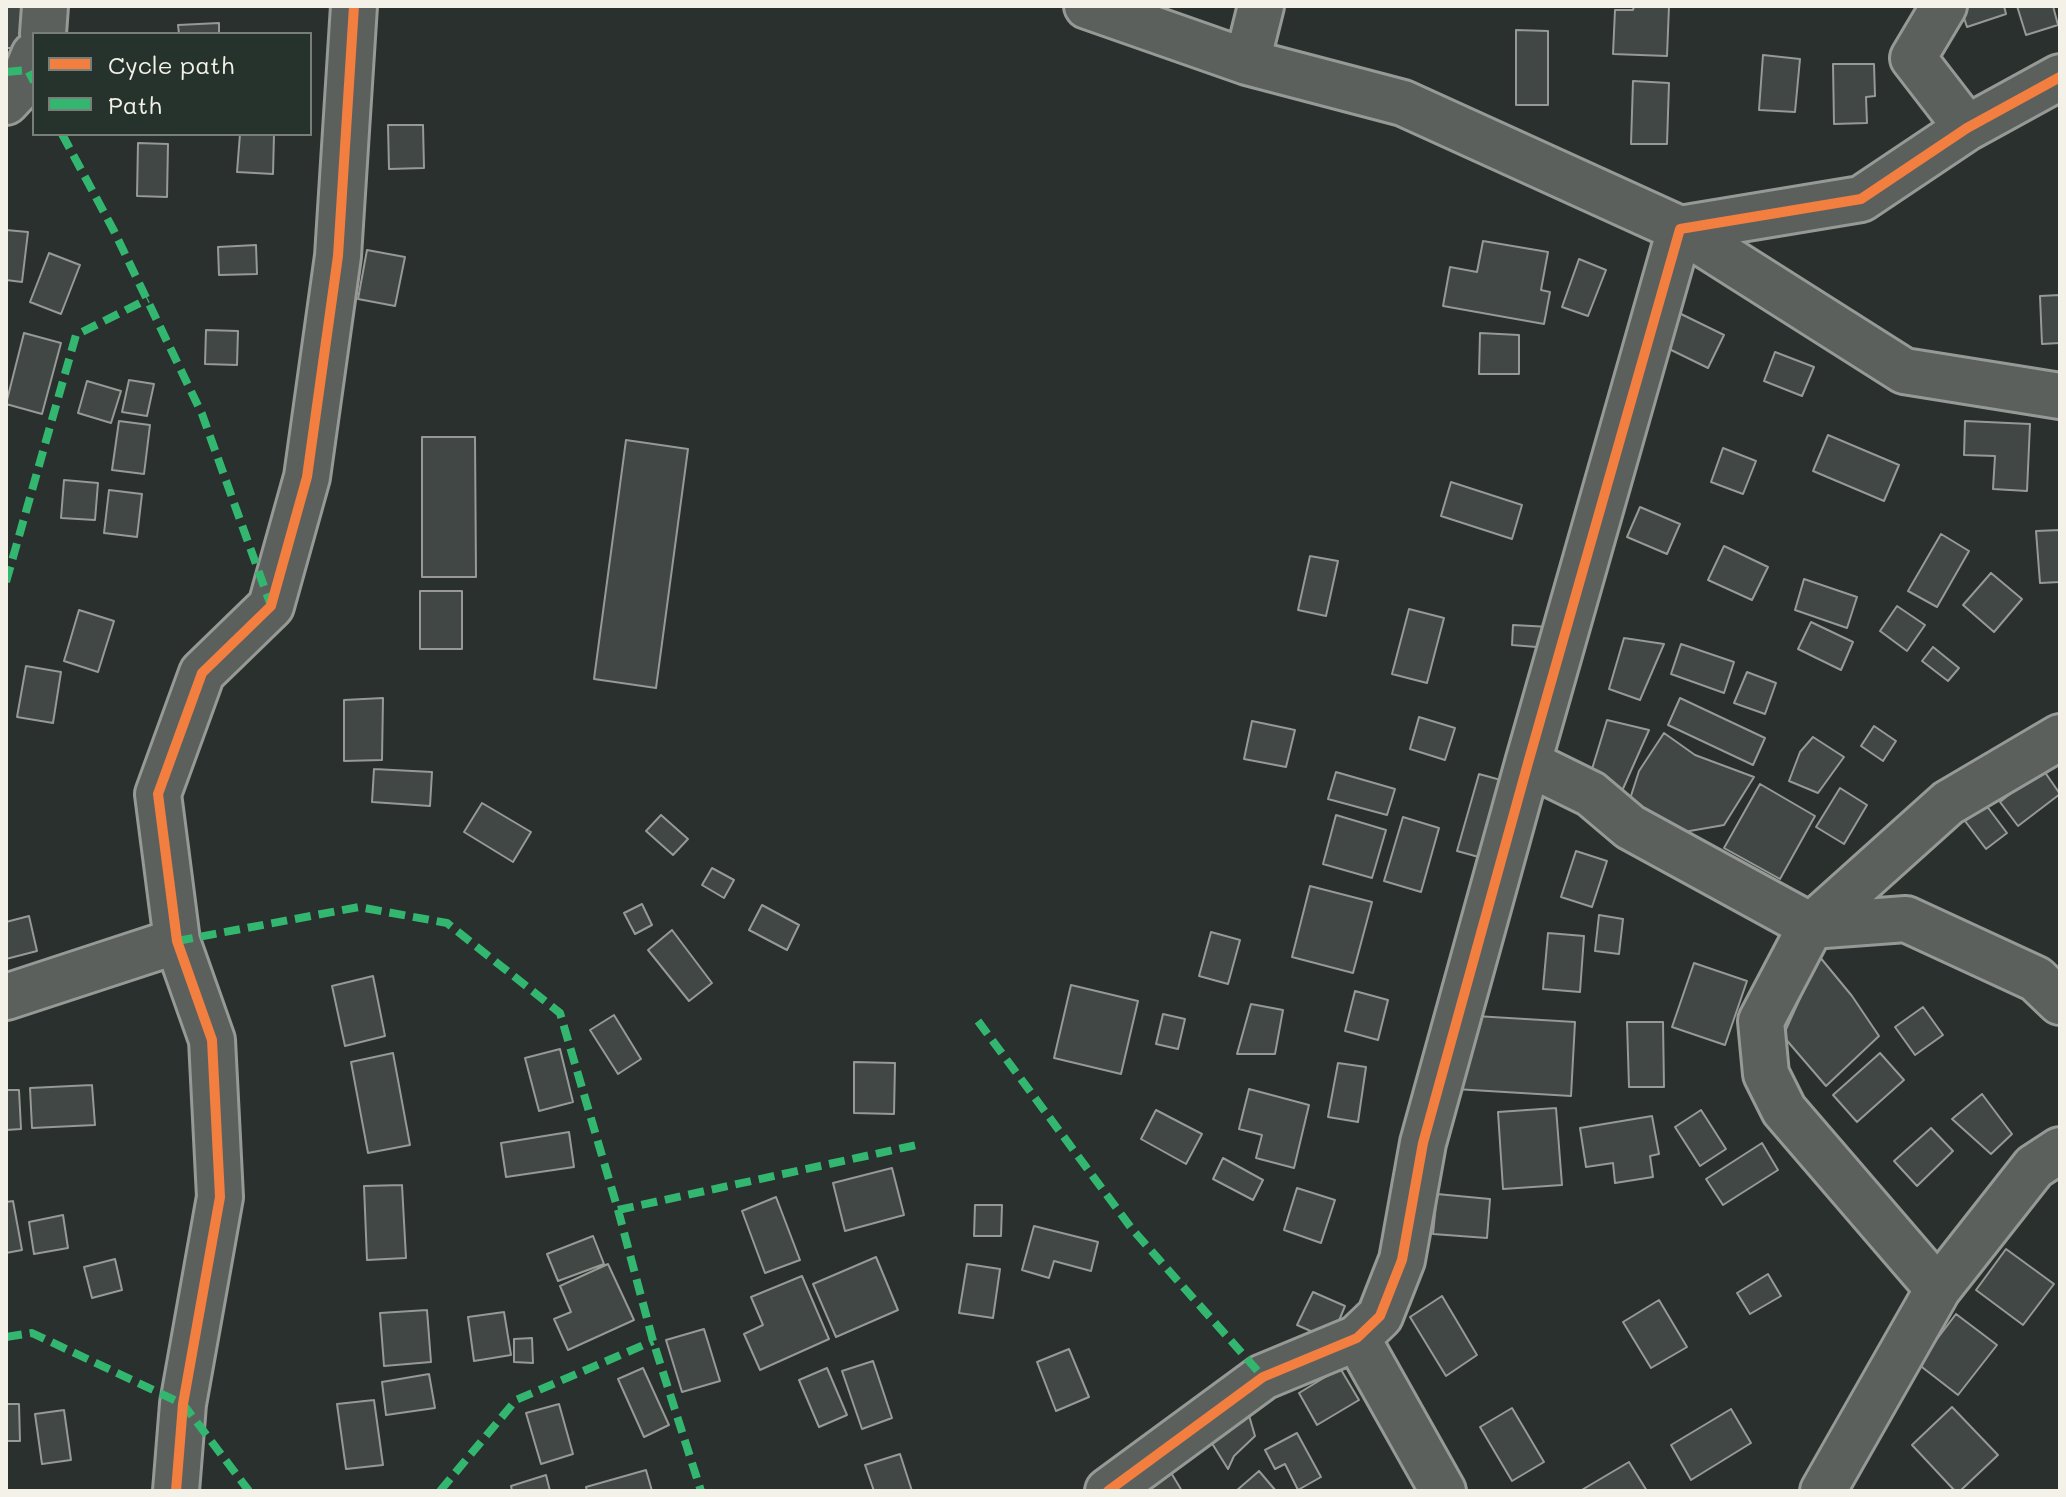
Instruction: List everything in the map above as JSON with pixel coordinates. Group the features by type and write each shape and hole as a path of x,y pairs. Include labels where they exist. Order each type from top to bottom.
{"street":[{"path":"43,32 45,6"},
{"path":"176,1491 183,1404 220,1197 212,1040 177,941 158,794 202,673 271,606 307,477 338,256 354,6"},
{"path":"1087,6 1247,62 1403,103 1680,229 1904,371 2060,396"},
{"path":"1247,62 1261,6"},
{"path":"1944,6 1913,58 1967,128"},
{"path":"6,102 21,86 32,60"},
{"path":"1680,229 1861,199 1967,128 2060,77"},
{"path":"1108,1491 1263,1377 1357,1338 1380,1316 1402,1260 1423,1143 1680,229"},
{"path":"1938,1289 1784,1110 1766,1074 1761,1021 1811,926 1948,803 2060,737"},
{"path":"1528,763 1591,794 1630,827 1811,926 1906,919 2036,979 2060,1002"},
{"path":"6,997 177,941"},
{"path":"1823,1491 1938,1289 2034,1167 2060,1150"},
{"path":"1357,1338 1443,1491"}],"building":[{"path":"6,6 21,6 22,48 6,48"},
{"path":"1634,6 1669,6 1667,56 1613,54 1615,10 1633,10"},
{"path":"1960,6 2004,6 2006,14 1967,27"},
{"path":"2017,6 2053,6 2058,25 2026,35"},
{"path":"219,23 219,32 179,32 178,25"},
{"path":"1516,30 1548,31 1548,105 1516,105"},
{"path":"1763,55 1800,59 1795,112 1759,110"},
{"path":"1833,64 1874,64 1875,96 1866,97 1867,123 1834,124"},
{"path":"1633,81 1669,83 1667,144 1631,144"},
{"path":"388,125 423,125 424,168 389,169"},
{"path":"240,136 274,136 273,174 237,172"},
{"path":"138,143 168,144 167,197 137,196"},
{"path":"6,230 28,232 22,282 6,280"},
{"path":"1483,241 1548,252 1541,290 1550,292 1544,324 1443,306 1450,267 1477,272"},
{"path":"256,245 257,274 219,275 218,247"},
{"path":"367,250 405,257 395,306 358,299"},
{"path":"49,253 80,265 61,314 30,302"},
{"path":"1579,259 1606,270 1588,316 1562,307"},
{"path":"2060,295 2060,343 2042,344 2040,296"},
{"path":"1677,312 1724,335 1708,368 1661,345"},
{"path":"206,330 238,331 237,365 205,364"},
{"path":"24,333 61,343 42,414 6,404"},
{"path":"1480,333 1519,335 1519,374 1479,374"},
{"path":"1775,352 1814,367 1802,396 1764,381"},
{"path":"129,380 154,384 147,416 122,412"},
{"path":"87,381 121,391 111,423 78,413"},
{"path":"119,421 150,425 144,474 112,470"},
{"path":"1965,421 2030,424 2027,491 1993,489 1995,456 1964,455"},
{"path":"1828,435 1899,465 1884,501 1813,471"},
{"path":"422,437 475,437 476,577 422,577"},
{"path":"626,440 688,449 656,688 594,679"},
{"path":"1723,448 1756,461 1743,494 1711,482"},
{"path":"64,480 98,483 95,520 61,518"},
{"path":"1451,482 1522,505 1512,539 1441,516"},
{"path":"109,490 142,494 137,537 104,533"},
{"path":"1640,507 1680,524 1667,554 1627,537"},
{"path":"2060,530 2060,582 2040,583 2036,531"},
{"path":"1941,534 1969,551 1937,607 1908,591"},
{"path":"1724,546 1768,567 1752,600 1708,580"},
{"path":"1310,556 1338,561 1326,616 1298,610"},
{"path":"1991,573 2022,599 1994,632 1963,605"},
{"path":"1804,579 1857,597 1847,628 1795,610"},
{"path":"420,591 462,591 462,649 420,649"},
{"path":"1897,606 1925,625 1907,651 1880,631"},
{"path":"1409,609 1444,618 1427,683 1392,674"},
{"path":"79,610 114,621 98,672 64,661"},
{"path":"1811,622 1853,642 1841,670 1798,649"},
{"path":"1513,625 1550,627 1549,648 1512,645"},
{"path":"1624,638 1664,644 1640,700 1609,689"},
{"path":"1681,644 1734,662 1724,693 1671,674"},
{"path":"1933,647 1959,668 1948,681 1922,661"},
{"path":"26,666 61,672 53,723 17,717"},
{"path":"1747,672 1776,683 1765,714 1734,703"},
{"path":"383,698 382,760 344,761 344,700"},
{"path":"1680,698 1765,738 1753,765 1668,725"},
{"path":"1419,717 1455,728 1445,760 1410,749"},
{"path":"1607,720 1649,730 1618,800 1585,792"},
{"path":"1252,721 1295,730 1286,767 1244,759"},
{"path":"1874,726 1896,741 1883,761 1861,746"},
{"path":"1664,733 1695,755 1754,777 1724,825 1684,832 1629,802 1639,771"},
{"path":"1813,737 1844,757 1818,793 1789,781 1800,752"},
{"path":"2042,768 2060,794 2018,826 2000,802"},
{"path":"374,769 432,772 430,806 372,802"},
{"path":"1336,772 1395,789 1387,815 1328,799"},
{"path":"1479,774 1508,782 1486,859 1457,851"},
{"path":"1760,784 1815,816 1780,879 1724,848"},
{"path":"1840,788 1867,805 1844,844 1816,827"},
{"path":"482,803 531,832 513,862 464,832"},
{"path":"1986,805 2007,833 1986,849 1965,821"},
{"path":"661,815 688,839 673,855 646,831"},
{"path":"1336,815 1386,830 1372,878 1323,864"},
{"path":"1403,817 1439,828 1421,892 1384,881"},
{"path":"1576,851 1607,861 1592,907 1561,897"},
{"path":"712,868 734,880 724,898 702,885"},
{"path":"1310,886 1372,902 1353,973 1292,957"},
{"path":"642,904 652,925 635,934 624,913"},
{"path":"762,905 799,925 787,950 749,930"},
{"path":"1599,915 1623,919 1619,954 1595,951"},
{"path":"29,916 37,951 6,959 6,922"},
{"path":"672,930 712,983 689,1001 648,950"},
{"path":"1211,932 1240,940 1228,984 1199,976"},
{"path":"1548,933 1584,936 1580,992 1543,989"},
{"path":"1819,956 1879,1036 1826,1086 1783,1036"},
{"path":"1694,963 1747,981 1725,1045 1672,1027"},
{"path":"373,976 385,1036 345,1046 332,986"},
{"path":"1071,985 1138,1001 1121,1074 1054,1058"},
{"path":"1355,991 1388,1000 1378,1040 1345,1031"},
{"path":"1251,1004 1283,1010 1275,1054 1237,1054"},
{"path":"1923,1007 1943,1035 1915,1055 1895,1027"},
{"path":"1163,1014 1185,1019 1178,1049 1156,1044"},
{"path":"614,1015 641,1059 618,1074 590,1030"},
{"path":"1459,1015 1575,1022 1571,1096 1455,1089"},
{"path":"1627,1022 1663,1022 1664,1087 1629,1087"},
{"path":"560,1049 573,1102 539,1111 525,1058"},
{"path":"393,1053 410,1145 368,1153 351,1062"},
{"path":"1880,1053 1904,1080 1857,1122 1833,1095"},
{"path":"854,1062 895,1063 894,1114 854,1113"},
{"path":"1338,1063 1366,1067 1358,1122 1328,1117"},
{"path":"92,1085 95,1125 32,1128 30,1088"},
{"path":"1249,1089 1309,1105 1294,1168 1256,1158 1262,1135 1239,1129"},
{"path":"6,1090 19,1090 21,1129 6,1130"},
{"path":"1982,1094 2012,1134 1991,1154 1952,1119"},
{"path":"1556,1108 1562,1185 1503,1189 1498,1112"},
{"path":"1156,1110 1202,1134 1186,1164 1141,1139"},
{"path":"1701,1110 1726,1149 1700,1166 1675,1127"},
{"path":"1652,1116 1659,1154 1650,1156 1653,1177 1615,1183 1613,1163 1586,1167 1580,1128"},
{"path":"1931,1128 1953,1151 1917,1186 1894,1161"},
{"path":"569,1132 574,1167 506,1177 501,1143"},
{"path":"1762,1143 1778,1170 1723,1205 1706,1179"},
{"path":"1223,1158 1263,1180 1253,1200 1213,1179"},
{"path":"892,1168 904,1215 845,1231 833,1183"},
{"path":"402,1185 406,1258 367,1260 364,1186"},
{"path":"1297,1188 1335,1200 1321,1243 1284,1230"},
{"path":"1437,1194 1490,1199 1487,1238 1433,1234"},
{"path":"776,1197 800,1260 765,1273 742,1211"},
{"path":"13,1201 22,1250 6,1253 6,1202"},
{"path":"975,1205 1002,1205 1001,1236 974,1236"},
{"path":"63,1215 68,1248 34,1254 29,1222"},
{"path":"1034,1226 1098,1242 1091,1271 1054,1261 1049,1278 1022,1270"},
{"path":"593,1236 604,1264 558,1281 547,1254"},
{"path":"2006,1249 2054,1284 2023,1325 1976,1290"},
{"path":"876,1257 898,1310 836,1337 813,1284"},
{"path":"115,1259 122,1290 92,1298 84,1267"},
{"path":"608,1264 634,1320 568,1350 554,1319 571,1312 560,1286"},
{"path":"967,1264 1000,1269 993,1318 959,1313"},
{"path":"1768,1274 1781,1296 1750,1314 1737,1293"},
{"path":"802,1276 829,1339 760,1370 744,1334 763,1325 751,1297"},
{"path":"1313,1292 1345,1306 1331,1340 1297,1325"},
{"path":"1442,1296 1477,1355 1446,1376 1410,1317"},
{"path":"1659,1300 1687,1347 1651,1368 1623,1322"},
{"path":"427,1310 431,1362 384,1366 380,1313"},
{"path":"504,1312 511,1355 474,1361 468,1317"},
{"path":"1956,1314 1997,1345 1958,1395 1918,1364"},
{"path":"704,1329 720,1381 682,1392 666,1340"},
{"path":"532,1338 533,1363 514,1362 514,1339"},
{"path":"1069,1349 1089,1397 1056,1411 1037,1362"},
{"path":"873,1361 892,1418 862,1429 842,1371"},
{"path":"643,1368 669,1425 644,1437 618,1379"},
{"path":"827,1368 847,1415 819,1427 799,1380"},
{"path":"1340,1368 1359,1400 1317,1425 1299,1393"},
{"path":"429,1374 435,1408 386,1415 382,1382"},
{"path":"374,1400 383,1465 346,1469 337,1404"},
{"path":"6,1404 19,1404 20,1441 6,1441"},
{"path":"559,1404 573,1454 541,1464 526,1413"},
{"path":"1952,1407 1998,1455 1960,1491 1955,1491 1912,1445"},
{"path":"1512,1408 1544,1462 1512,1481 1480,1427"},
{"path":"1731,1409 1751,1443 1691,1480 1671,1445"},
{"path":"64,1410 71,1460 42,1464 35,1414"},
{"path":"1248,1412 1255,1436 1234,1456 1228,1469 1208,1437"},
{"path":"1297,1433 1321,1477 1298,1490 1285,1464 1275,1469 1265,1450"},
{"path":"900,1454 912,1491 874,1491 865,1465"},
{"path":"1629,1462 1647,1491 1580,1491"},
{"path":"646,1470 652,1491 587,1491 586,1487"},
{"path":"1170,1471 1182,1491 1140,1491"},
{"path":"1259,1471 1276,1491 1236,1491"},
{"path":"546,1475 550,1491 512,1491 511,1486"}],"marked path":[{"path":"6,72 28,70 32,78"},
{"path":"63,136 114,231 202,414 270,603"},
{"path":"6,582 76,335 148,299"},
{"path":"177,941 359,907 447,923 560,1013 653,1341 701,1491"},
{"path":"978,1021 1132,1229 1263,1377"},
{"path":"618,1210 921,1144"},
{"path":"6,1337 32,1333 183,1404 249,1491"},
{"path":"440,1491 516,1400 653,1341"}],"cycle path":[{"path":"176,1491 183,1404 220,1197 212,1040 177,941 158,794 202,673 271,606 307,477 338,256 354,6"},
{"path":"1108,1491 1263,1377 1357,1338 1380,1316 1402,1260 1423,1143 1680,229 1861,199 1967,128 2060,77"}]}
